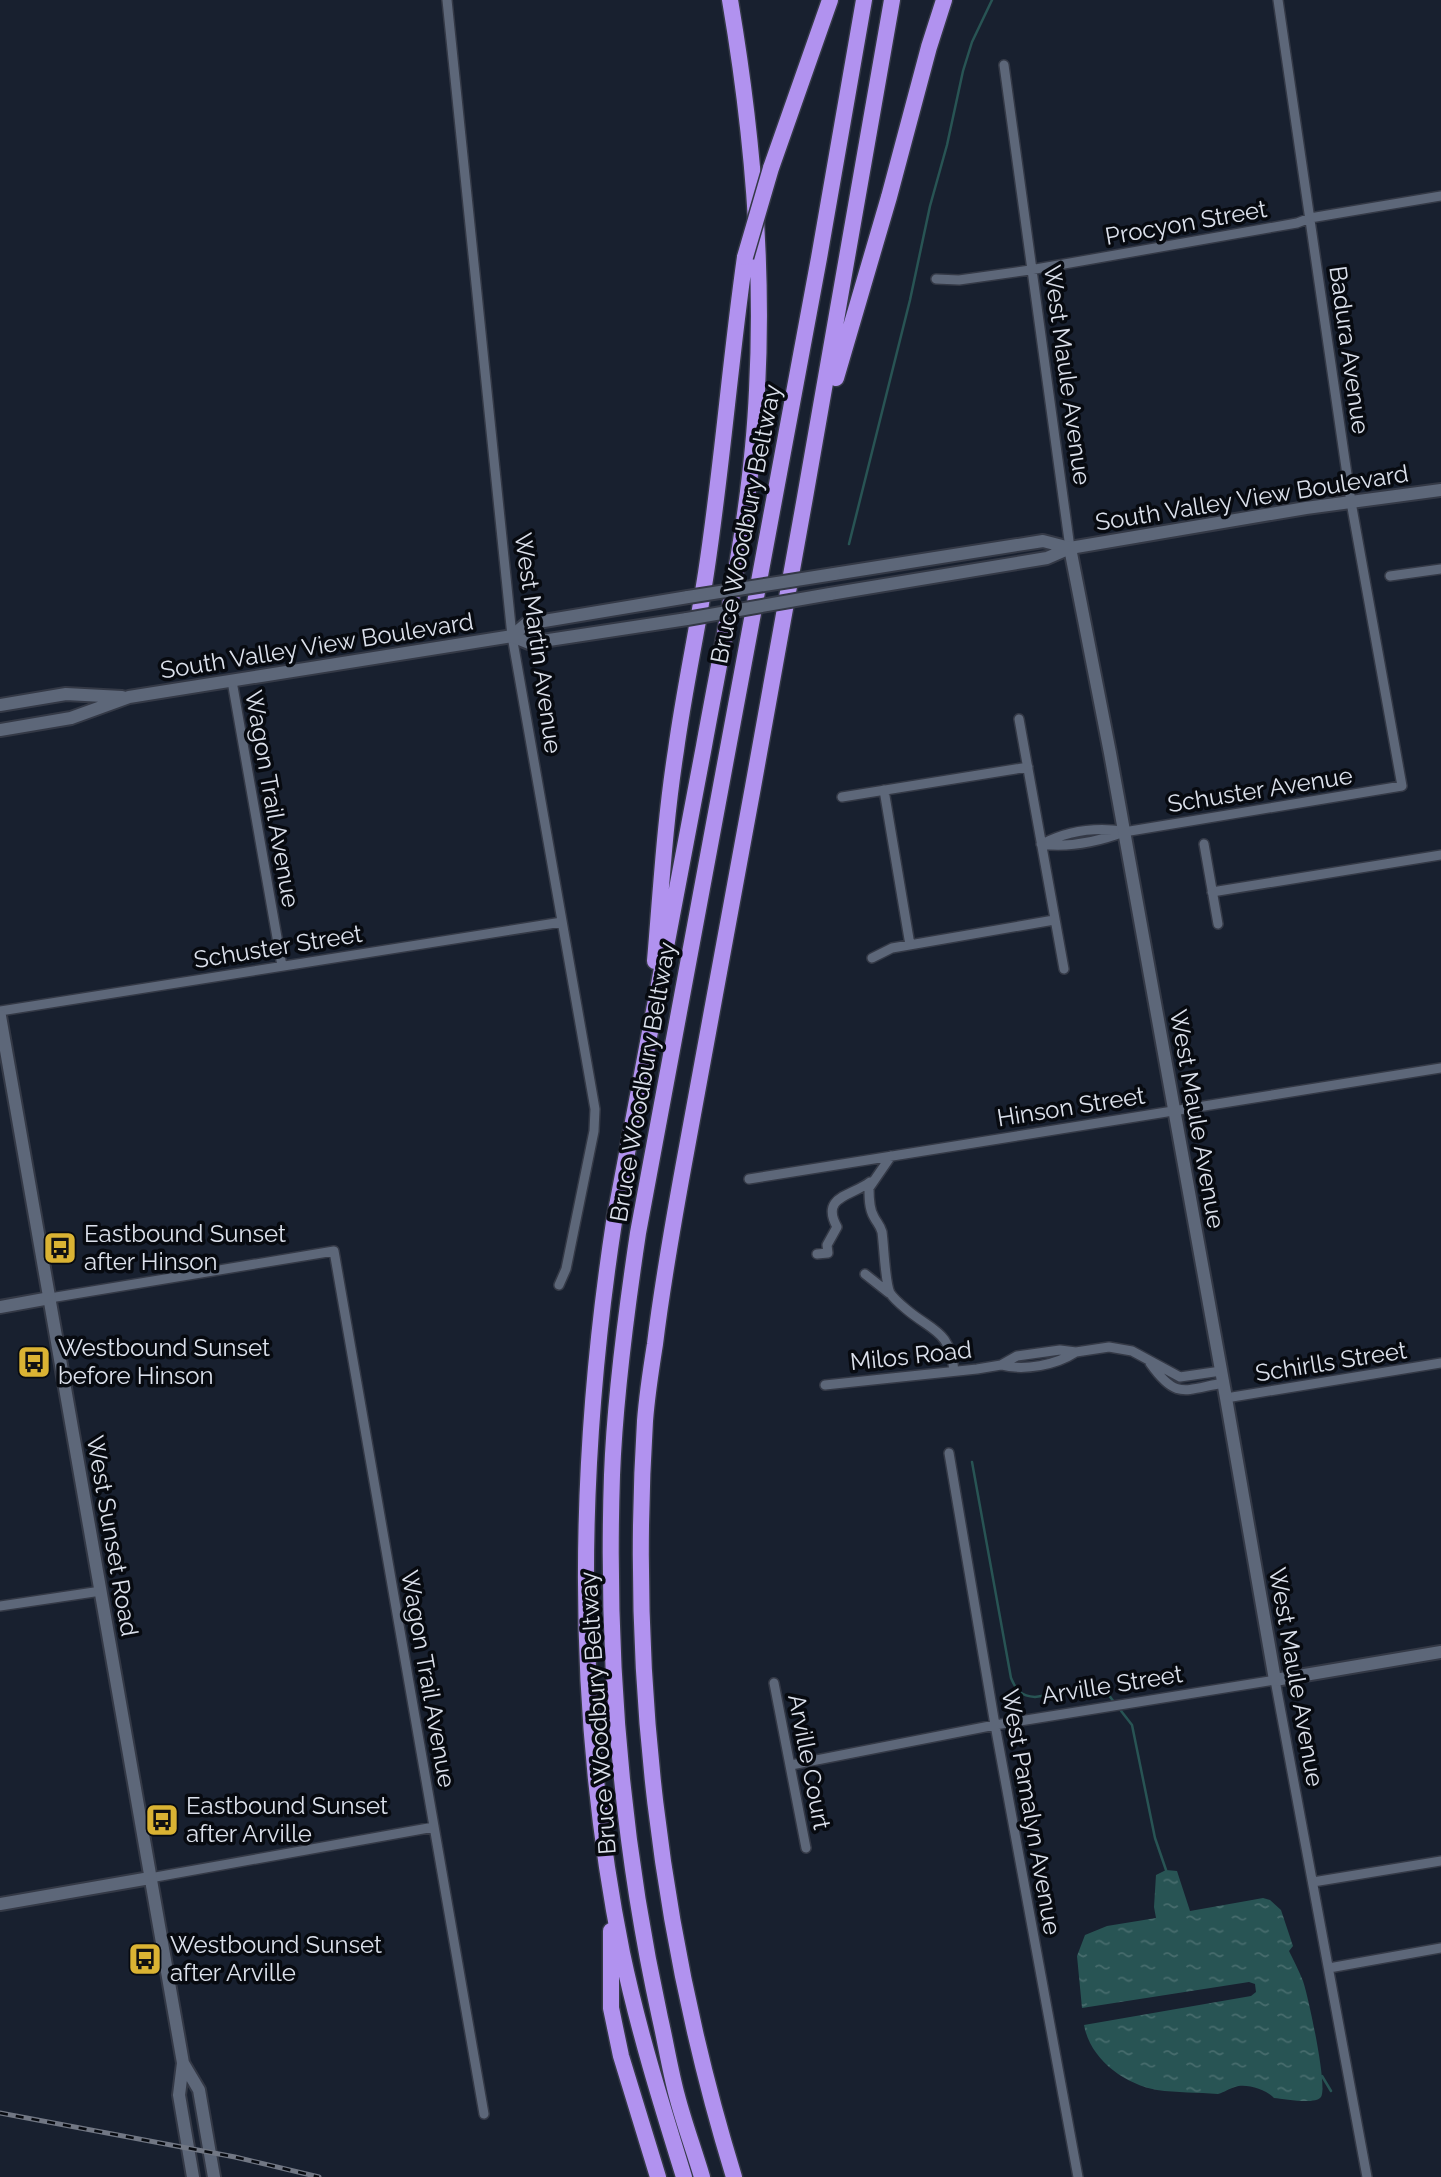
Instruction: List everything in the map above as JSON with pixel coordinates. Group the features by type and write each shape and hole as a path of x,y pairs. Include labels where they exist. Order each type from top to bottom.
{"highway":[{"path":"719,0 753,175"},
{"path":"684,2177 631,1990 599,1803 587,1643 588,1495 591,1425 603,1295 614,1222 720,658 747,494 757,391 760,281 753,175 742,71 730,0"},
{"path":"647,1054 674,765 706,575 722,454 733,336 745,257 771,168 830,0"},
{"name":"Bruce Woodbury Beltway","path":"702,2177 677,2095 642,1933 630,1855 619,1759 612,1657 612,1473 623,1349 638,1233 819,258 864,0"},
{"name":"Bruce Woodbury Beltway","path":"737,2177 722,2139 697,2043 666,1890 650,1768 641,1555 645,1417 665,1268 816,443 892,0"},
{"path":"816,443 944,0"},
{"path":"611,1882 611,2008 621,2056 658,2177"}],"main road":[{"name":"South Valley View Boulevard","path":"512,636 529,643 687,619 1047,558 1070,548 1306,508 1441,490"},
{"name":"South Valley View Boulevard","path":"0,730 71,718 129,697 512,636 526,624 1044,541 1070,548"},
{"name":"West Maule Avenue","path":"1070,548 1124,832 1275,1680"},
{"name":"South Valley View Boulevard","path":"0,705 66,694 129,697"},
{"name":"West Sunset Road","path":"0,1013 183,2063 179,2095 193,2177"},
{"path":"0,1307 50,1298"},
{"name":"Arville Street","path":"1275,1680 1441,1652"},
{"path":"0,1904 150,1878"},
{"name":"West Sunset Road","path":"183,2063 198,2090 214,2177"}],"street":[{"name":"West Martin Avenue","path":"447,0 512,636 595,1109 594,1131 566,1269 559,1285"},
{"name":"Badura Avenue","path":"1278,0 1351,502 1402,786"},
{"name":"West Maule Avenue","path":"1004,65 1070,548"},
{"name":"Procyon Street","path":"936,279 959,280 1030,270 1441,196"},
{"path":"1390,576 1441,569"},
{"name":"Wagon Trail Avenue","path":"232,681 282,966"},
{"path":"1019,719 1064,969"},
{"path":"842,797 1028,766"},
{"name":"Schuster Avenue","path":"1041,844 1061,847 1102,840 1124,832 1402,786"},
{"path":"884,790 910,945"},
{"path":"1204,844 1218,924"},
{"path":"1212,892 1441,855"},
{"path":"872,958 884,951 910,945 1054,920"},
{"name":"Schuster Street","path":"0,1013 562,922"},
{"name":"Hinson Street","path":"749,1179 1441,1068"},
{"path":"891,1156 869,1188 874,1217 882,1232 887,1286 891,1294"},
{"path":"817,1254 828,1253 827,1245 837,1227 832,1214 835,1202 840,1197 862,1189 874,1179"},
{"name":"Wagon Trail Avenue","path":"50,1298 334,1251 484,2114"},
{"path":"865,1274 910,1313 941,1334 953,1358 954,1371"},
{"name":"Milos Road","path":"825,1385 1002,1365 1015,1368 1061,1361 1076,1352 1115,1347 1132,1352 1180,1377 1222,1377"},
{"name":"Schirlls Street","path":"1226,1398 1441,1363"},
{"name":"West Pamalyn Avenue","path":"949,1453 995,1725 1078,2177"},
{"path":"0,1606 101,1591"},
{"name":"West Maule Avenue","path":"1275,1680 1367,2177"},
{"name":"Arville Street","path":"791,1765 995,1725 1275,1680"},
{"name":"Arville Court","path":"774,1683 806,1848"},
{"path":"150,1878 434,1827"},
{"path":"1313,1882 1441,1861"},
{"path":"1329,1968 1441,1948"}],"water":[{"path":"1166,1870 1177,1871 1190,1911 1263,1898 1270,1900 1281,1910 1293,1946 1289,1951 1303,1981 1309,2004 1322,2077 1321,2097 1313,2101 1274,2098 1261,2090 1245,2086 1218,2094 1157,2090 1121,2076 1093,2049 1084,2025 1251,1996 1256,1992 1255,1984 1249,1982 1082,2008 1077,1956 1085,1935 1107,1926 1156,1918 1156,1875"}],"waterway":[{"path":"849,544 910,300 963,71 972,42 992,0"},
{"path":"972,1462 1011,1678 1015,1686 1023,1694 1035,1697 1106,1686 1114,1702"},
{"path":"1118,1707 1132,1725 1155,1838 1166,1870"},
{"path":"1322,2076 1331,2091"}],"railway":[{"path":"0,2113 235,2157 319,2177"}],"place":[{"name":"Eastbound Sunset after Hinson","path":"60,1248"},
{"name":"Westbound Sunset before Hinson","path":"34,1362"},
{"name":"Eastbound Sunset after Arville","path":"162,1820"},
{"name":"Westbound Sunset after Arville","path":"145,1959"}]}
